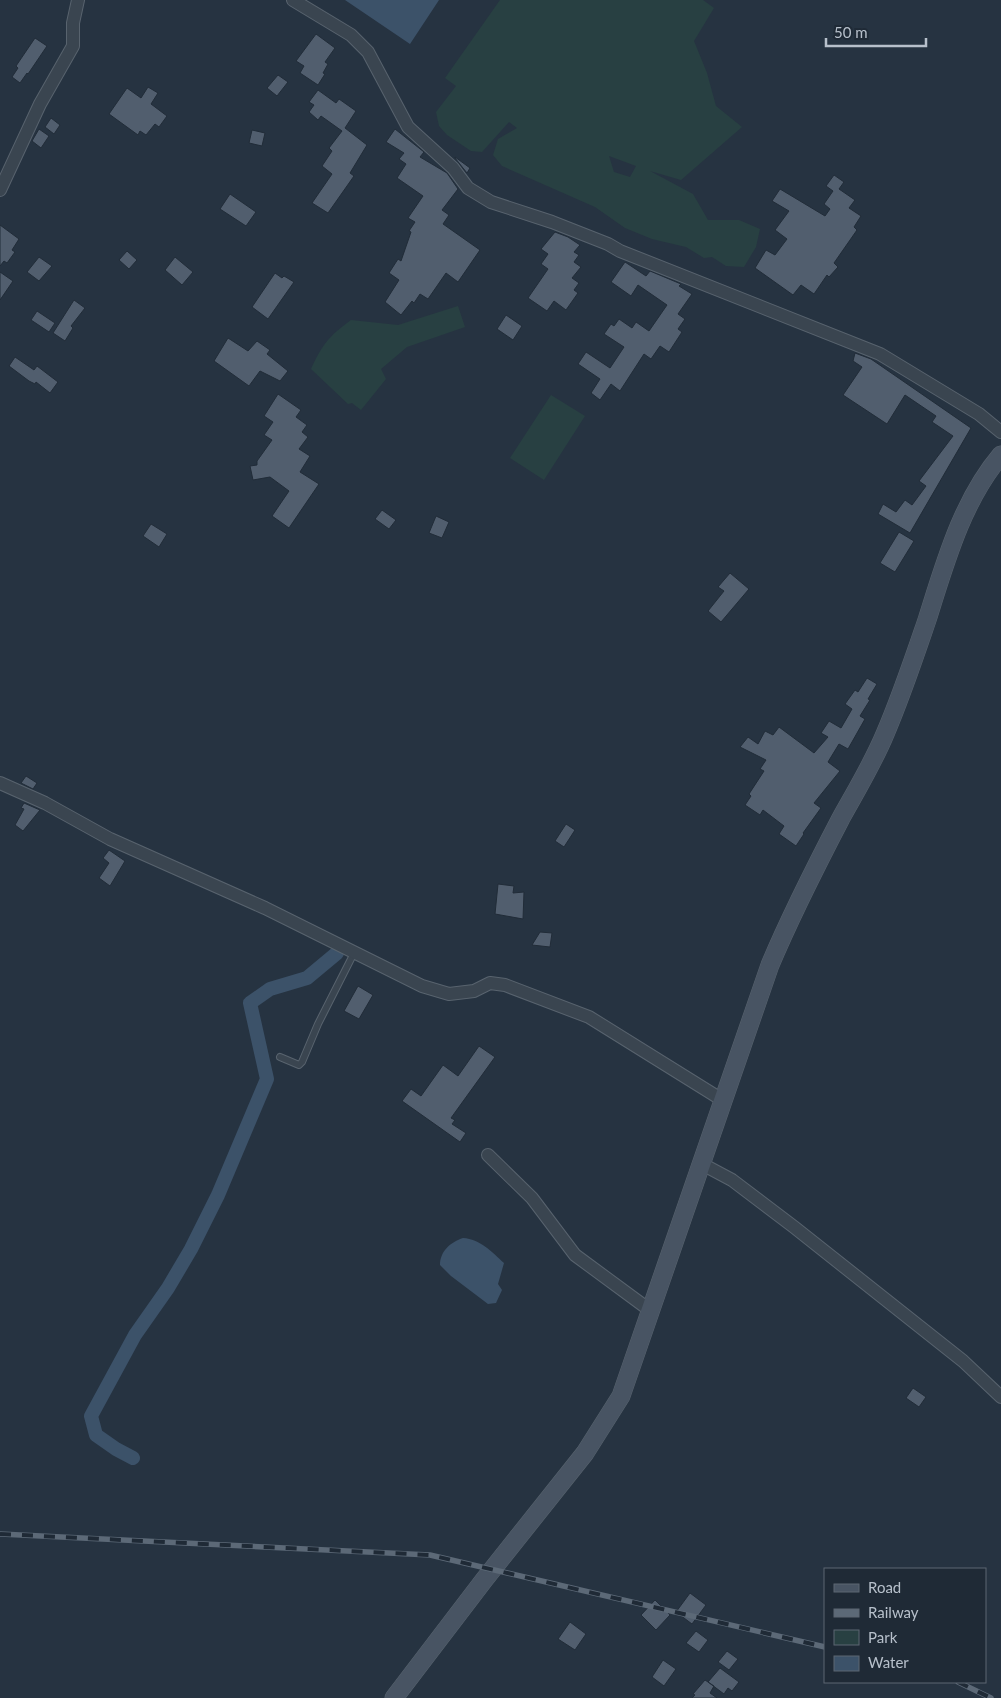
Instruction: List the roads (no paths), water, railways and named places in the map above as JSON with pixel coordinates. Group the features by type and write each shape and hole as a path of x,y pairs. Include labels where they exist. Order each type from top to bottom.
{"street":[{"path":"0,190 40,104 73,46 73,22 78,0"},
{"path":"293,0 351,35 368,52 408,127 453,168 468,188 491,202 594,238 638,259 880,354 979,414 1001,432"},
{"path":"394,1698 484,1580 585,1453 621,1396 770,965 792,914 884,737 901,698 944,564 976,492 991,466 1001,455"},
{"path":"0,783 45,803 110,839 265,908 422,986 449,994 474,991 490,983 505,985 588,1017 724,1101"},
{"path":"488,1155 532,1198 575,1255 651,1311"},
{"path":"702,1164 732,1180 794,1227 963,1361 1001,1397"}],"lane":[{"path":"280,1057 299,1065 302,1062 348,950"}],"water":[{"path":"345,0 439,0 410,44"},
{"path":"463,1238 480,1243 504,1263 498,1284 502,1290 496,1303 488,1304 451,1276 440,1265 444,1251 454,1242"}],"waterway":[{"path":"133,1458 96,1435 91,1416 135,1335 168,1288 191,1249 218,1195 267,1079 250,1003 270,989 307,978 337,953"}],"railway":[{"path":"0,1534 430,1555 824,1647"},
{"path":"960,1683 991,1698"}]}
